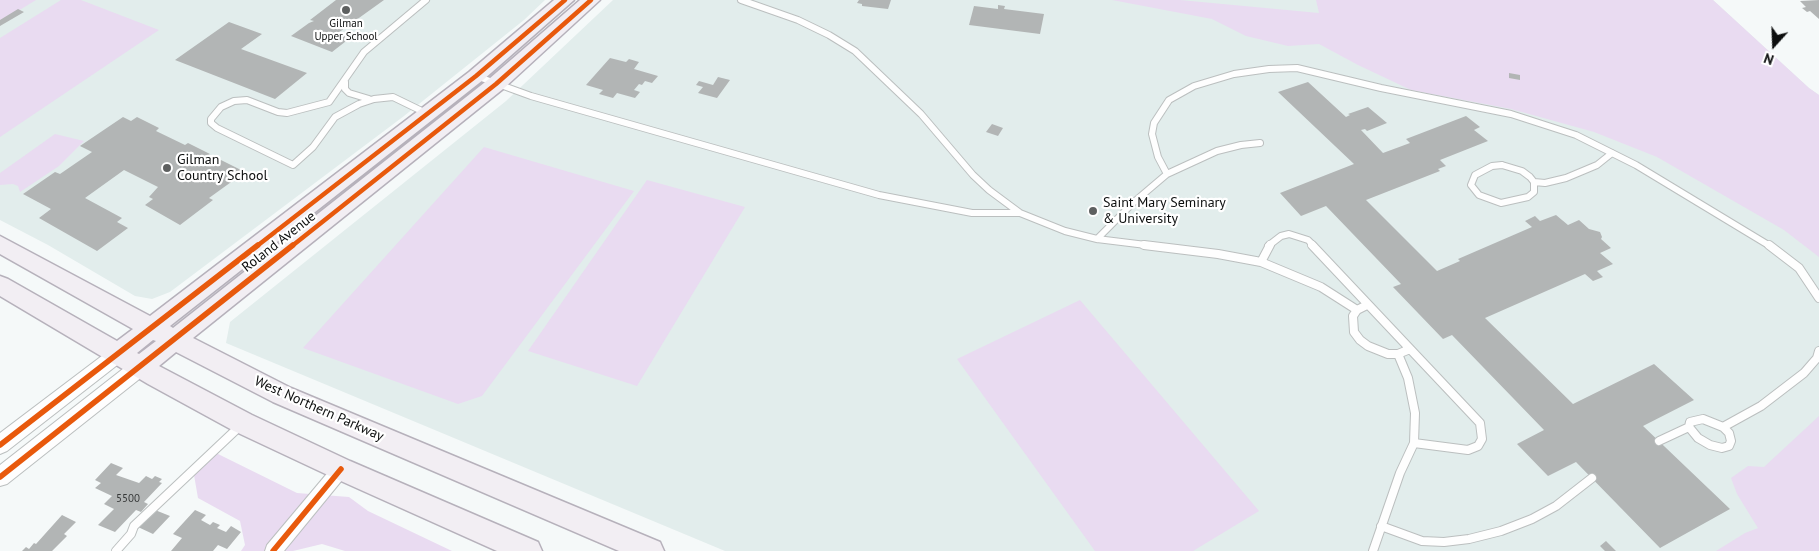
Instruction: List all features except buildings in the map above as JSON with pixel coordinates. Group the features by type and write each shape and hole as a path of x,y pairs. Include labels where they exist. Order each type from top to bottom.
{"main road":[{"name":"Roland Avenue","path":"118,354 428,114 486,80 565,0"},
{"name":"Roland Avenue","path":"140,367 486,80 590,0"},
{"name":"West Northern Parkway","path":"0,244 174,340 282,395 650,551"},
{"path":"0,285 140,367 243,423 341,469 528,551"}],"street":[{"name":"Roland Avenue","path":"0,445 118,354"},
{"name":"Roland Avenue","path":"0,477 140,367"},
{"path":"273,551 341,469"}],"lane":[{"path":"426,0 372,44 357,60 345,82 326,104 282,113 246,100 234,101 217,110 211,119 211,123 217,128 293,165 313,147 335,117 350,108 374,99 387,97 398,99 428,114"},
{"path":"741,0 798,20 829,34 855,51 921,114 973,175 989,190 1020,213 1066,231 1097,239 1218,254 1261,262 1321,287 1357,310"},
{"path":"1167,174 1158,157 1152,134 1154,122 1169,100 1194,86 1254,71 1285,68 1310,70 1381,88 1511,114 1562,128 1612,153 1765,242 1787,257 1810,282 1819,298"},
{"path":"486,80 531,96 879,195 972,213 1020,213"},
{"path":"345,82 345,89 354,96 374,99"},
{"path":"1097,239 1134,202 1167,174 1218,151 1241,144 1260,143"},
{"path":"1534,182 1534,192 1528,196 1502,204 1479,195 1471,185 1475,175 1482,170 1502,165 1522,171 1534,182 1545,183 1566,178 1597,165 1612,153"},
{"path":"1261,262 1264,253 1273,240 1289,234 1308,240 1367,305 1480,423 1482,439 1478,446 1468,450 1414,443"},
{"path":"1367,305 1357,310 1353,316 1354,332 1360,340 1378,351 1398,354 1410,349"},
{"path":"1723,427 1761,406 1804,373 1817,358 1819,351"},
{"path":"1373,551 1400,473 1414,443 1415,422 1412,391 1398,354"},
{"path":"1659,441 1689,427 1690,422 1703,420 1723,427 1729,433 1731,441 1729,446 1722,448 1710,445 1698,438 1689,427"},
{"path":"116,551 131,534 134,526 153,506 243,423"},
{"path":"1381,526 1422,541 1444,542 1469,539 1501,531 1532,520 1556,506 1592,478"}],"shaded area":[{"name":"Gilman Country School","path":"0,0 545,0 524,20 404,116 170,292 152,299 135,296 48,245 0,220"},
{"path":"0,0 36,0 0,22"},
{"path":"61,0 81,0 159,30 0,137 0,38"},
{"name":"Saint Mary Seminary & University","path":"613,0 1713,0 1819,95 1819,551 725,551 226,343 230,322 506,101"},
{"path":"1112,0 1180,0 1319,13 1316,0 1713,0 1819,95 1819,257 1784,230 1657,157 1594,132 1511,109 1411,90 1319,44 1288,46 1246,36 1212,19"},
{"path":"55,134 84,141 59,166 20,192 18,186 13,184 0,185 0,173"},
{"path":"484,147 634,191 482,396 458,404 303,348"},
{"path":"647,180 745,207 637,386 528,351"},
{"path":"1080,300 1259,511 1193,551 1095,551 957,359"},
{"path":"1819,416 1819,551 1716,551 1745,533 1758,528 1737,494 1731,478 1748,466 1764,467"},
{"path":"216,453 297,493 349,497 368,511 452,551 345,551 322,544 293,551 241,551 245,545 240,521 198,498 194,475"}],"cycle path":[{"path":"0,445 476,76 565,0"},
{"path":"0,477 496,84 591,0"},
{"path":"273,551 341,469"}],"place":[{"name":"Gilman Upper School","path":"346,10"},
{"name":"Gilman Country School","path":"167,168"},
{"name":"Saint Mary Seminary & University","path":"1093,211"}]}
